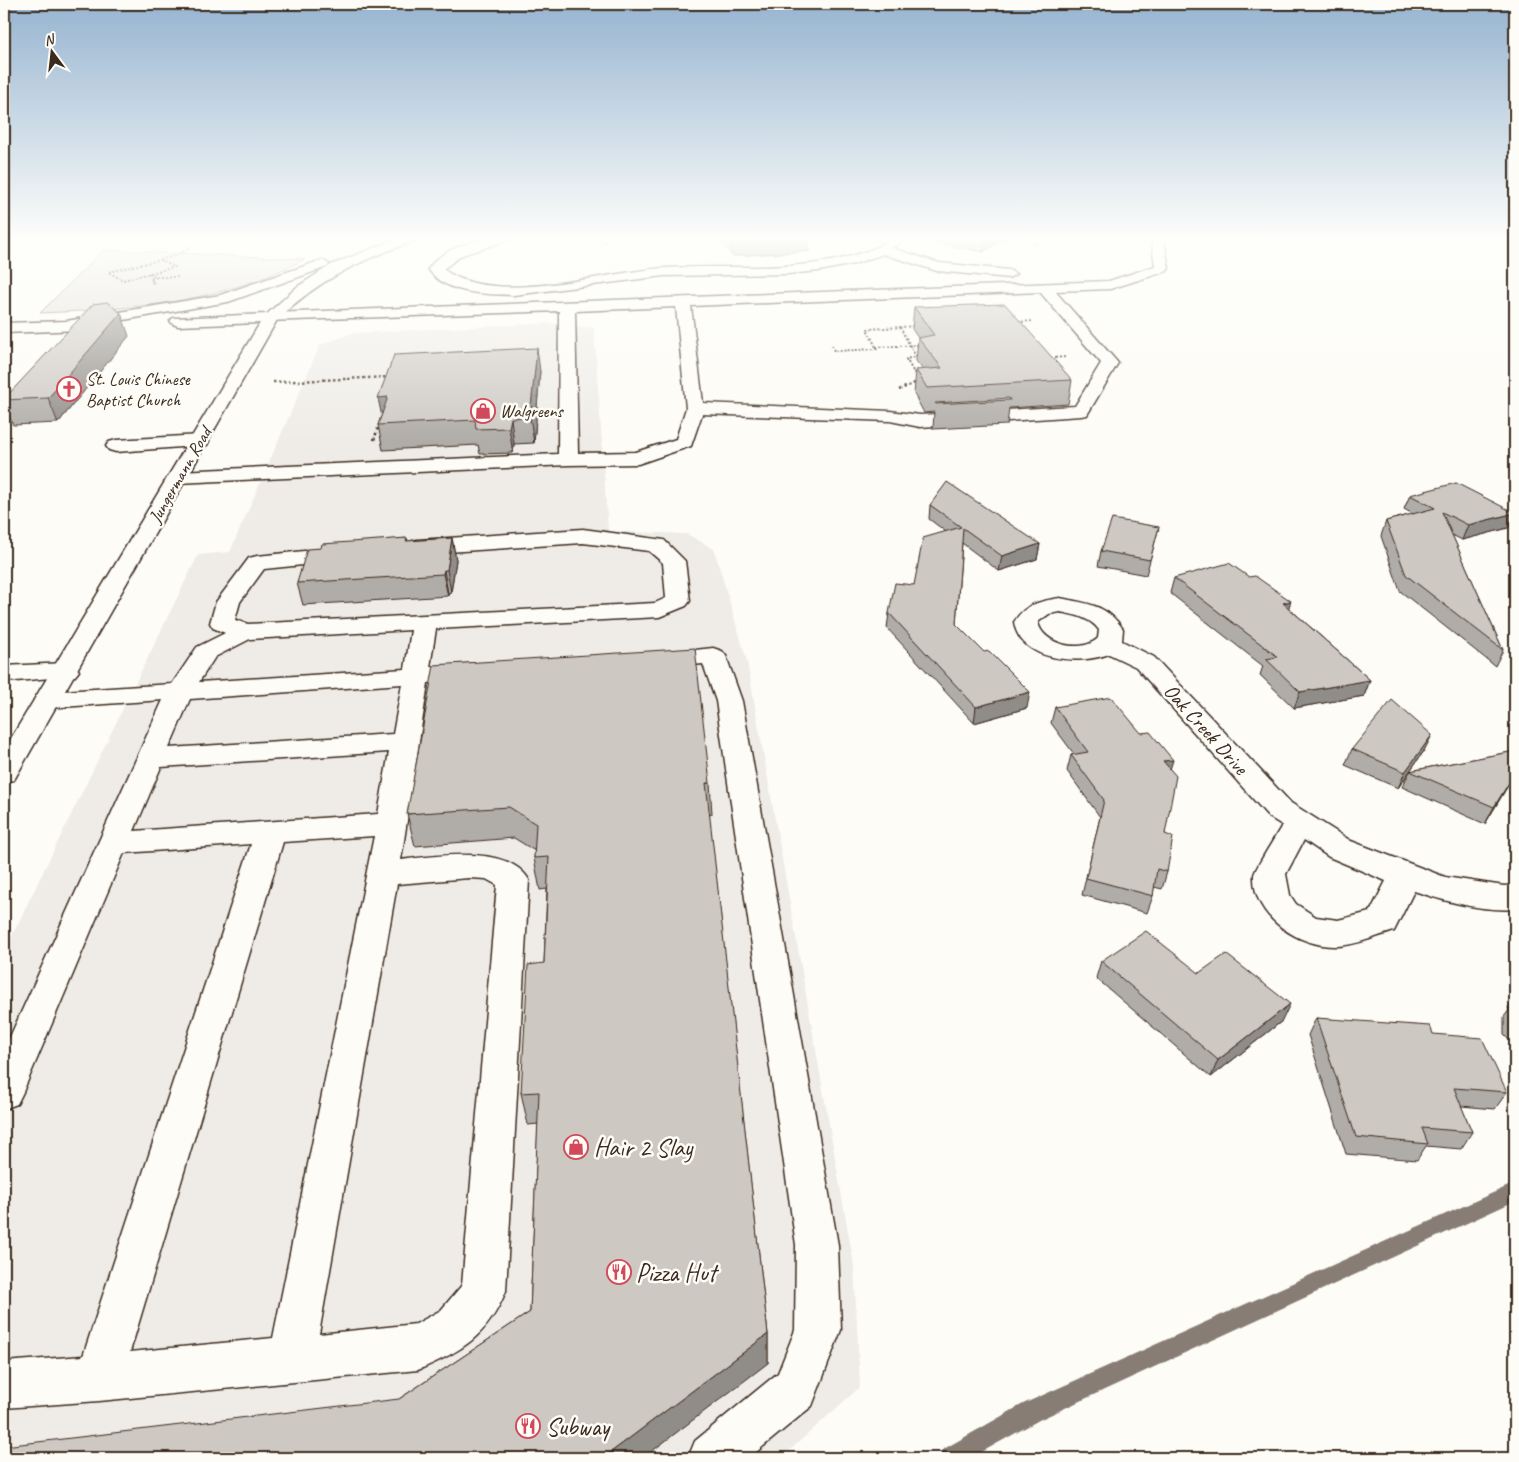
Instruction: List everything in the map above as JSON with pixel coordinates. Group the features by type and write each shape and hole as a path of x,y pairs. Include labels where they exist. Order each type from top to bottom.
{"street":[{"path":"64,326 186,305"},
{"name":"Jungermann Road","path":"4,773 66,671 271,318 283,305"},
{"path":"4,328 608,305"},
{"path":"178,478 568,459 638,458 684,442 696,408 684,305"},
{"path":"696,408 895,417 920,422 1081,411 1110,363 1059,305"},
{"path":"567,307 568,459"},
{"path":"116,446 200,441"},
{"path":"365,551 257,563 228,602 222,623 245,632 659,610 678,601 674,561 656,545 583,536 395,548"},
{"path":"292,1357 383,874 425,623"},
{"path":"4,1092 180,691 206,652 245,632"},
{"name":"Oak Creek Drive","path":"1108,644 1145,662 1280,810 1340,849 1405,876 1444,889 1504,898 1515,897"},
{"path":"634,662 713,656 729,701 817,1246 818,1330 795,1388 712,1458"},
{"path":"4,674 66,671"},
{"path":"48,700 495,671"},
{"path":"151,758 405,742"},
{"path":"1299,822 1270,874 1274,896 1284,913 1308,928 1338,933 1382,922 1405,876"},
{"path":"113,843 391,824"},
{"path":"99,1378 270,833"},
{"path":"4,1385 99,1378 292,1357 418,1346 453,1330 473,1311 484,1291 513,880 507,874 493,869 469,866 383,874"}],"path":[{"path":"1014,322 1071,319"},
{"path":"876,347 867,329 919,326"},
{"path":"900,327 915,357"},
{"path":"832,345 834,350 878,349 876,347"},
{"path":"876,347 923,345"},
{"path":"1045,358 1102,355"},
{"path":"919,381 906,359 923,358"},
{"path":"273,382 395,377"},
{"path":"895,417 893,400 902,387 919,381 927,381"},
{"path":"373,442 379,423"}],"shaded area":[{"path":"48,305 148,305 109,309 40,313"},
{"path":"550,323 594,328 608,531 687,534 714,549 747,661 854,1265 860,1387 781,1458 4,1458 4,952 198,555 230,552 320,345 353,333"}],"building":[{"path":"92,305 111,305 121,313 48,398 4,399"},
{"path":"1006,305 1072,380 927,388 916,370 942,368 918,338 934,335 914,307"},
{"path":"537,348 530,417 511,418 509,428 476,429 475,420 378,425 388,397 378,398 394,355"},
{"path":"1009,398 1010,400 935,403"},
{"path":"947,482 1040,544 1002,556 963,528 956,624 984,652 989,651 1030,692 976,707 889,613 895,583 914,585 923,538 961,527 930,505"},
{"path":"1456,483 1515,513 1468,525 1442,512 1503,650 1406,575 1386,521 1435,508 1410,495"},
{"path":"1112,519 1159,527 1150,560 1101,551"},
{"path":"407,538 406,541 452,538 447,570 444,570 443,574 297,583 307,549 321,548 322,544"},
{"path":"1229,563 1249,577 1255,576 1291,601 1283,603 1370,680 1300,692 1266,659 1278,657 1174,578"},
{"path":"695,648 710,783 706,783 768,1334 603,1458 4,1458 4,1446 399,1399 530,1312 539,1092 521,1093 528,965 544,963 549,857 534,858 536,824 509,807 407,814 434,665"},
{"path":"1111,697 1141,733 1150,732 1173,760 1163,761 1176,776 1165,834 1173,837 1167,872 1157,869 1153,896 1086,878 1104,800 1071,755 1088,752 1055,707"},
{"path":"1392,700 1432,735 1405,772 1352,749"},
{"path":"1515,751 1515,773 1494,807 1410,771"},
{"path":"1146,931 1199,973 1226,954 1290,1004 1218,1060 1101,961"},
{"path":"1316,1018 1430,1026 1433,1034 1482,1038 1507,1092 1454,1088 1472,1132 1422,1128 1428,1144 1356,1137"}],"waterway":[{"path":"950,1458 1031,1412 1515,1192"}],"place":[{"name":"St. Louis Chinese Baptist Church","path":"69,389"},
{"name":"Walgreens","path":"483,411"},
{"name":"Hair 2 Slay","path":"576,1147"},
{"name":"Pizza Hut","path":"619,1272"},
{"name":"Subway","path":"528,1426"}]}
